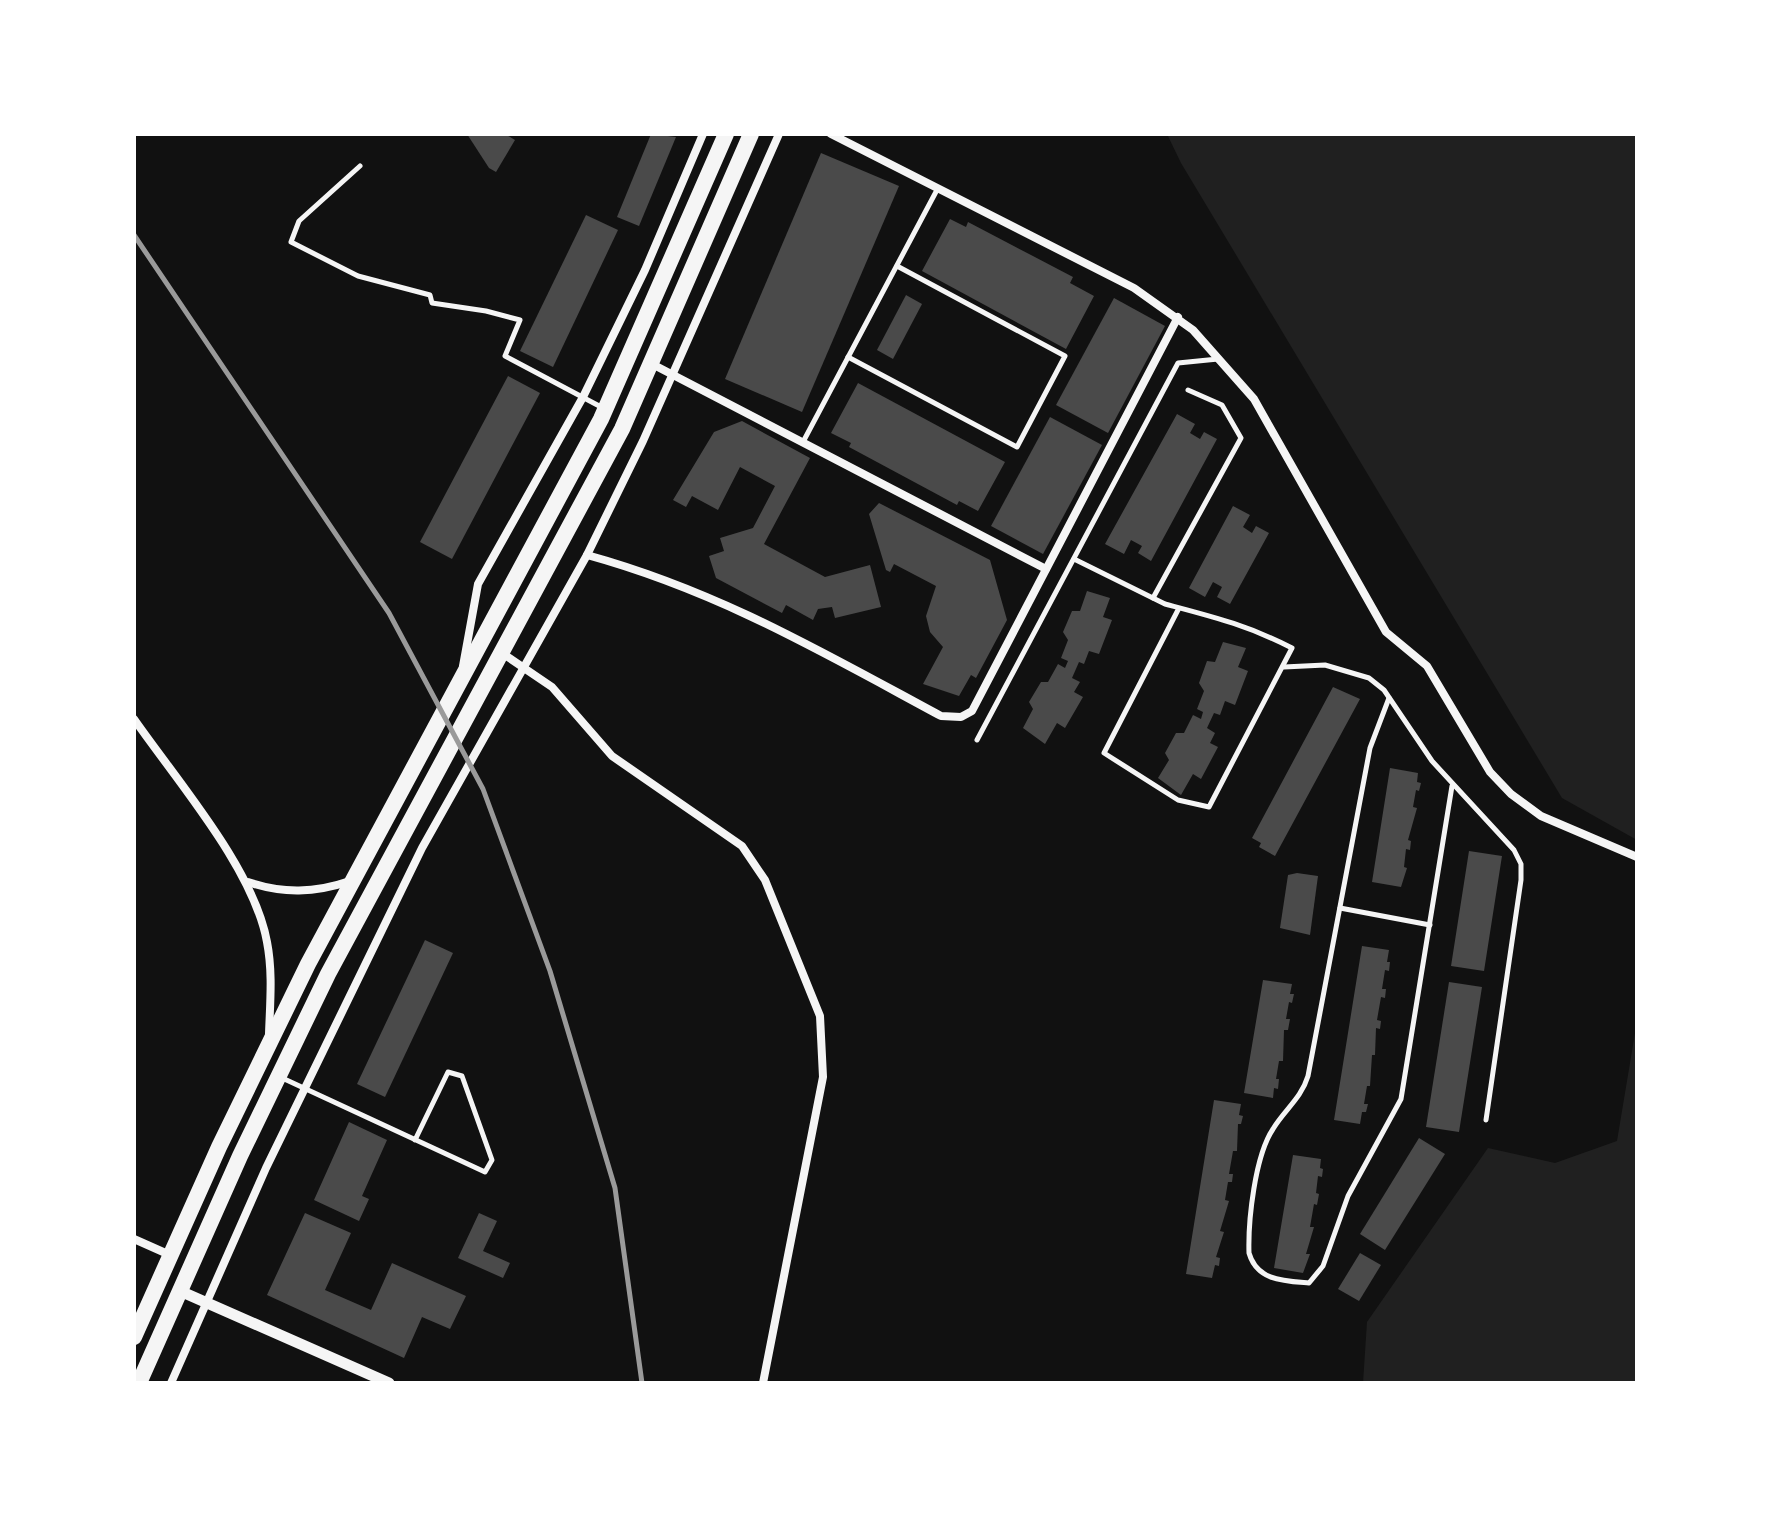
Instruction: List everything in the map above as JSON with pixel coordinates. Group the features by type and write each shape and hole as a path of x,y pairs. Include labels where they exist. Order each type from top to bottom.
{"highway":[{"path":"134,1337 268,1042 350,881 606,409 726,134"},
{"path":"139,1383 278,1076 379,876 589,495 652,364 751,134"}],"street":[{"path":"461,679 478,584 583,397 645,270 703,134"},
{"path":"171,1383 304,1088 422,848 587,555 673,375 779,134"},
{"path":"831,134 1134,288 1178,317 1254,399 1386,632 1427,666 1490,772 1511,794 1541,816 1637,857"},
{"path":"587,555 644,571 719,599 947,718 961,717 972,711 1178,317"},
{"path":"652,364 1046,569"},
{"path":"502,653 525,665 564,699 612,756 742,846 765,880 820,1016 823,1077 763,1383"},
{"path":"134,719 248,882 262,921 270,963 268,1042"},
{"path":"248,882 290,892 323,889 350,881"},
{"path":"134,1239 171,1255"},
{"path":"180,1291 389,1383"}],"lane":[{"path":"360,166 299,221 291,242 358,276 430,295 432,303 520,320 505,356 606,409"},
{"path":"802,442 938,188"},
{"path":"848,357 1017,447 1065,356 897,266"},
{"path":"977,740 1178,363 1220,359"},
{"path":"1153,598 1241,438 1222,405 1188,390"},
{"path":"1074,559 1153,598 1179,608 1247,625 1292,648 1209,807 1178,800 1104,753 1179,608"},
{"path":"1283,667 1325,665 1369,678 1389,698 1414,738 1452,786 1514,850 1521,864 1486,1120"},
{"path":"1389,698 1370,748 1305,1085 1297,1100 1272,1130 1260,1157 1249,1253 1255,1267 1275,1279 1309,1283 1319,1273 1348,1196 1396,1111 1404,1087 1452,786"},
{"path":"1340,908 1430,925"},
{"path":"278,1076 415,1140 485,1172 492,1160 462,1076 455,1072 448,1072 415,1140"}],"shaded area":[{"path":"1167,134 1637,134 1637,840 1562,798 1181,163"},
{"path":"1637,1021 1637,1383 1363,1383 1367,1322 1488,1148 1555,1163 1617,1141"}],"building":[{"path":"467,134 505,134 515,140 496,172 489,168"},
{"path":"651,134 676,137 639,226 617,217"},
{"path":"821,153 899,186 802,412 725,379"},
{"path":"586,215 618,230 553,367 520,351"},
{"path":"950,219 966,227 968,222 1073,277 1070,283 1094,296 1066,349 922,271"},
{"path":"906,295 922,304 893,359 877,350"},
{"path":"1114,298 1165,326 1108,433 1056,405"},
{"path":"508,376 540,393 452,559 420,542"},
{"path":"858,383 1005,462 978,511 959,501 957,505 849,447 851,443 831,433"},
{"path":"1177,414 1195,424 1190,433 1200,439 1204,432 1217,439 1151,561 1138,553 1142,546 1131,540 1124,554 1105,544"},
{"path":"1050,417 1102,445 1043,554 991,526"},
{"path":"742,421 810,458 764,544 825,577 870,565 881,607 835,618 832,607 818,609 813,620 786,605 782,613 716,578 709,556 724,551 720,538 753,528 775,486 740,467 718,510 692,496 686,507 673,500 714,432"},
{"path":"879,503 990,560 1007,620 976,678 971,675 959,696 923,684 943,647 930,632 926,616 936,586 894,564 890,572 886,570 869,514"},
{"path":"1233,506 1250,515 1243,527 1252,533 1256,526 1269,533 1230,604 1217,597 1222,587 1213,582 1205,597 1189,588"},
{"path":"1087,591 1110,598 1103,617 1112,620 1099,654 1089,651 1084,664 1079,662 1072,678 1080,682 1074,692 1083,697 1065,728 1057,723 1045,744 1023,728 1033,709 1029,702 1041,682 1048,682 1058,664 1065,668 1068,661 1061,658 1068,640 1063,632 1072,611 1080,611"},
{"path":"1223,642 1246,648 1238,667 1248,671 1235,705 1225,701 1220,715 1214,713 1207,728 1215,733 1210,743 1218,747 1201,779 1193,774 1181,795 1158,778 1169,760 1165,753 1176,733 1184,733 1193,715 1201,719 1203,712 1197,709 1204,691 1199,683 1207,661 1215,662"},
{"path":"1333,687 1360,699 1275,856 1259,847 1261,843 1252,838"},
{"path":"1390,768 1418,773 1417,782 1421,783 1419,791 1416,790 1413,807 1417,808 1408,840 1411,841 1410,850 1406,849 1404,867 1407,868 1401,887 1372,882"},
{"path":"1469,851 1502,856 1484,971 1451,966"},
{"path":"1288,875 1318,876 1310,935 1280,928"},
{"path":"425,940 453,953 385,1097 357,1084"},
{"path":"1362,946 1389,950 1387,962 1390,962 1389,971 1385,970 1382,989 1386,989 1385,998 1381,997 1377,1020 1381,1021 1380,1029 1376,1028 1375,1055 1372,1055 1370,1086 1367,1086 1364,1104 1368,1104 1366,1112 1362,1112 1360,1124 1334,1120"},
{"path":"1263,980 1292,984 1290,994 1294,994 1292,1003 1289,1002 1286,1019 1290,1019 1288,1030 1284,1030 1283,1061 1279,1061 1278,1089 1274,1088 1273,1098 1244,1093"},
{"path":"1449,982 1482,987 1459,1132 1426,1127"},
{"path":"1214,1100 1241,1104 1239,1115 1243,1116 1241,1124 1238,1124 1237,1151 1233,1151 1229,1174 1233,1174 1232,1182 1228,1182 1225,1200 1229,1201 1216,1257 1220,1258 1219,1266 1215,1265 1212,1278 1186,1274"},
{"path":"349,1122 387,1140 362,1196 369,1199 359,1221 314,1200"},
{"path":"1419,1138 1445,1154 1385,1250 1360,1234"},
{"path":"1293,1155 1321,1159 1320,1168 1323,1169 1322,1177 1318,1176 1316,1193 1319,1194 1310,1227 1314,1227 1306,1254 1310,1254 1303,1273 1274,1268"},
{"path":"305,1213 351,1233 325,1290 371,1310 392,1263 466,1296 450,1329 422,1317 404,1358 267,1295"},
{"path":"479,1213 497,1221 483,1251 510,1263 503,1278 458,1258"},
{"path":"1360,1253 1381,1265 1359,1301 1338,1289"}],"railway":[{"path":"134,235 389,613 483,789 550,971 615,1188 642,1383"}]}
